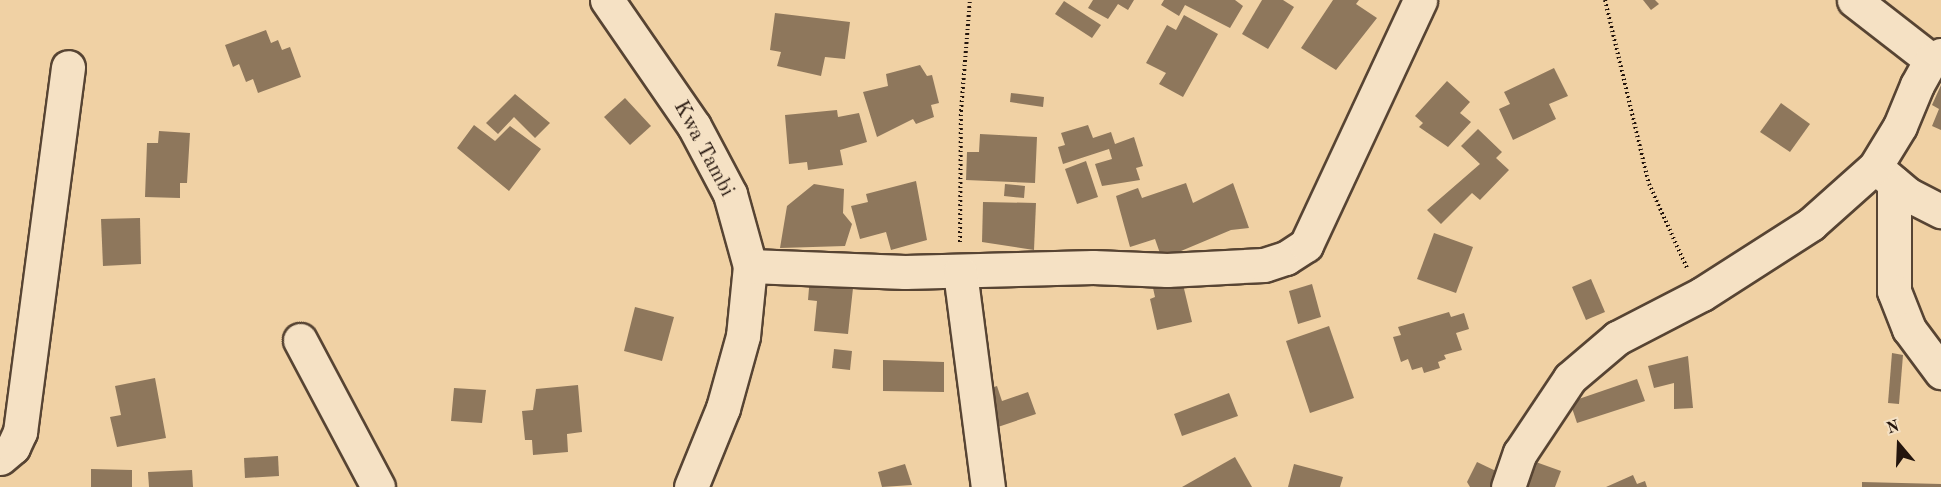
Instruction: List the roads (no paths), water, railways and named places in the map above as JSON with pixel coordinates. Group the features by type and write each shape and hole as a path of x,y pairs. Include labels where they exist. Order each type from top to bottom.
{"street":[{"name":"Kwa Tambi","path":"607,0 694,126 730,194 750,266 743,336 723,408 692,487"},
{"path":"750,266 960,272 1093,267 1167,270 1264,265 1286,258 1306,246 1420,0"},
{"path":"1854,0 1936,57 1884,175 1894,291 1909,329 1941,372"},
{"path":"0,458 13,447 20,432 68,67"},
{"path":"1884,175 1941,211"},
{"path":"1508,487 1520,453 1570,378 1617,338 1702,294 1884,175"},
{"path":"960,272 988,487"},
{"path":"300,340 378,487"}]}
